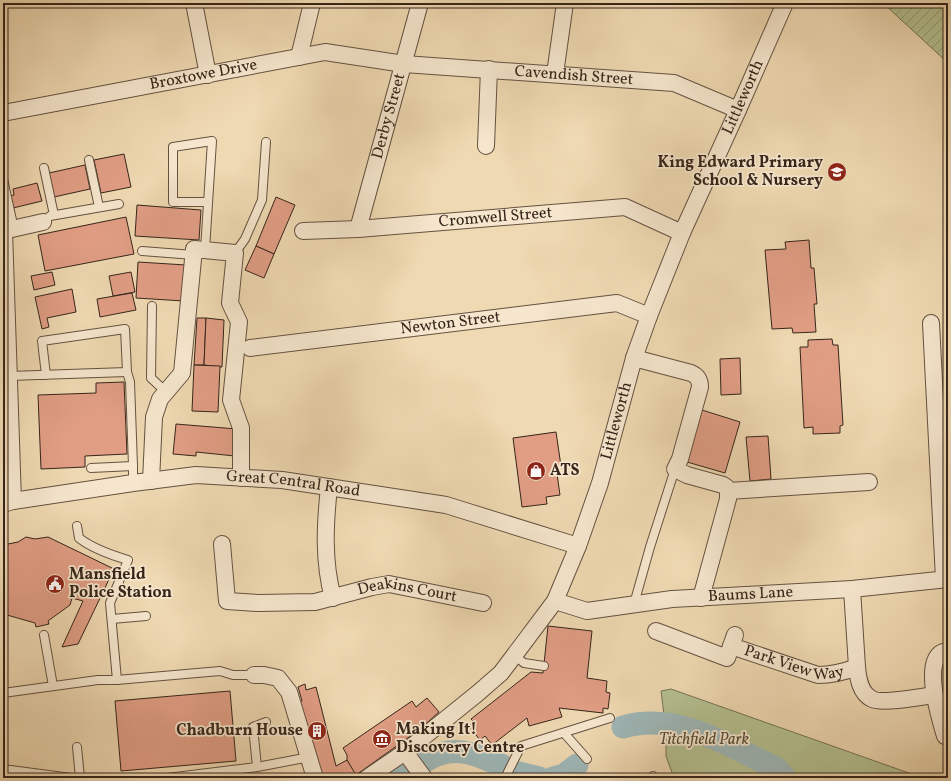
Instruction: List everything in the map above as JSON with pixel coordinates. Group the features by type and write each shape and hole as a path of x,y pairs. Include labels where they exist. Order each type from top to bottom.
{"street":[{"path":"194,3 208,75"},
{"path":"299,57 312,3"},
{"name":"Derby Street","path":"358,229 420,3"},
{"path":"555,74 565,3"},
{"name":"Littleworth","path":"367,778 406,752 478,693 501,672 555,601 578,546 600,483 634,358 649,316 682,233 738,110 783,4"},
{"name":"Broxtowe Drive","path":"3,113 325,52 404,64"},
{"name":"Cavendish Street","path":"404,64 674,83 738,110"},
{"path":"486,146 489,69"},
{"name":"Cromwell Street","path":"303,231 358,229 626,207 682,233"},
{"path":"8,503 7,230 48,219"},
{"path":"151,481 154,417 160,399 182,373 199,252 235,253 230,303 239,322 231,400 241,428 241,478"},
{"name":"Newton Street","path":"250,348 617,304 649,316"},
{"path":"931,323 946,579"},
{"path":"634,358 691,372 696,375 700,381 700,387 680,459 675,469 687,475 723,485 728,491 728,499 701,598"},
{"name":"Great Central Road","path":"8,503 133,483 196,475 282,480 446,505 578,546"},
{"path":"728,491 869,482"},
{"name":"Deakins Court","path":"329,487 326,513 326,553 333,598"},
{"name":"Deakins Court","path":"222,544 227,602 315,602 389,584 482,603"},
{"name":"Baums Lane","path":"555,601 587,611 672,599 852,589 946,579"},
{"name":"Park View Way","path":"852,589 858,682 864,692 871,699 882,701 934,695"},
{"name":"Park View Way","path":"656,631 727,658 733,641 818,675 841,673 857,667"},
{"path":"945,736 934,695 934,663 937,655 948,651"},
{"path":"254,675 264,675 278,678 289,692 310,757 315,778"},
{"path":"406,752 424,778"}],"lane":[{"path":"142,251 199,252 208,202 212,141 173,147 173,202 208,202"},
{"path":"235,253 245,239 262,200 266,142"},
{"path":"89,160 99,207"},
{"path":"44,168 48,219 119,204"},
{"path":"3,178 7,230"},
{"path":"152,306 151,378 166,392"},
{"path":"46,375 42,341 125,329 127,372 130,382 133,483"},
{"path":"7,368 46,375 127,372"},
{"path":"91,468 132,466"},
{"path":"634,604 650,547 675,469"},
{"path":"77,526 79,538 86,543 111,555 128,560 110,603 117,680"},
{"path":"112,619 146,616"},
{"path":"44,635 53,686"},
{"path":"514,655 524,663 544,666"},
{"path":"3,693 98,680 117,680 220,671 232,675 254,675"},
{"path":"505,778 521,746 610,718"},
{"path":"257,767 253,727 266,722"},
{"path":"564,733 587,759"},
{"path":"77,747 80,778"},
{"path":"167,778 257,767 310,757"},
{"path":"3,769 71,778"}],"green space":[{"path":"883,3 948,3 948,63 885,5"},
{"name":"Titchfield Park","path":"671,689 923,778 674,778 666,756 666,731 661,691"}],"building":[{"path":"124,154 131,187 101,193 94,160"},
{"path":"85,165 90,189 54,197 49,173"},
{"path":"37,183 42,201 13,208 10,196 14,195 13,189"},
{"path":"276,197 295,205 274,254 256,246"},
{"path":"137,205 201,210 199,240 135,236"},
{"path":"126,217 134,254 45,271 38,235"},
{"path":"809,240 811,268 814,268 817,304 814,304 816,332 793,333 792,328 772,329 765,250 786,249 785,242"},
{"path":"256,246 274,254 264,278 245,270"},
{"path":"138,262 186,265 184,301 136,298"},
{"path":"52,272 55,285 34,290 31,276"},
{"path":"131,272 135,292 113,296 109,276"},
{"path":"72,289 76,312 47,318 49,327 42,329 35,297"},
{"path":"132,293 136,310 100,317 97,299"},
{"path":"197,318 206,318 204,365 194,365"},
{"path":"206,318 224,320 222,367 204,365"},
{"path":"832,339 833,345 838,345 843,425 840,426 840,433 813,434 813,427 804,428 800,347 808,347 808,340"},
{"path":"740,358 741,394 721,395 720,359"},
{"path":"194,365 220,366 218,412 192,411"},
{"path":"124,382 127,454 85,456 85,467 41,469 38,395 96,393 96,383"},
{"path":"702,410 740,422 725,473 687,462"},
{"path":"176,424 237,429 235,456 196,452 196,456 173,454"},
{"path":"556,432 561,466 556,467 560,495 546,497 547,504 522,507 513,438"},
{"path":"768,436 771,479 750,481 746,437"},
{"name":"Mansfield Police Station","path":"26,537 35,539 48,537 114,569 78,644 62,647 83,601 72,598 70,605 48,621 49,624 36,627 35,623 7,615 3,612 3,545 18,542"},
{"path":"548,626 592,631 587,678 607,681 606,692 610,693 608,709 603,708 603,713 559,708 562,717 529,726 527,718 492,745 485,736 480,740 469,726 474,722 471,719 531,672 543,673"},
{"name":"Chadburn House","path":"305,684 306,690 316,687 336,766 347,760 356,773 350,778 320,778 300,702 302,701 298,687"},
{"path":"230,691 236,761 121,771 115,701"},
{"name":"Making It! Discovery Centre","path":"427,698 439,712 419,730 356,775 347,760 347,755 343,748 412,701 416,707"}],"waterway":[{"path":"623,727 643,723 683,727 721,741 776,768 785,778"},
{"path":"425,761 445,752 464,752 474,754 503,766"},
{"path":"553,778 564,775 577,765"},
{"path":"398,778 406,773"},
{"path":"519,773 539,778"}],"place":[{"name":"King Edward Primary School & Nursery","path":"837,172"},
{"name":"ATS","path":"536,471"},
{"name":"Mansfield Police Station","path":"55,584"},
{"name":"Chadburn House","path":"317,731"},
{"name":"Making It! Discovery Centre","path":"382,739"}]}
